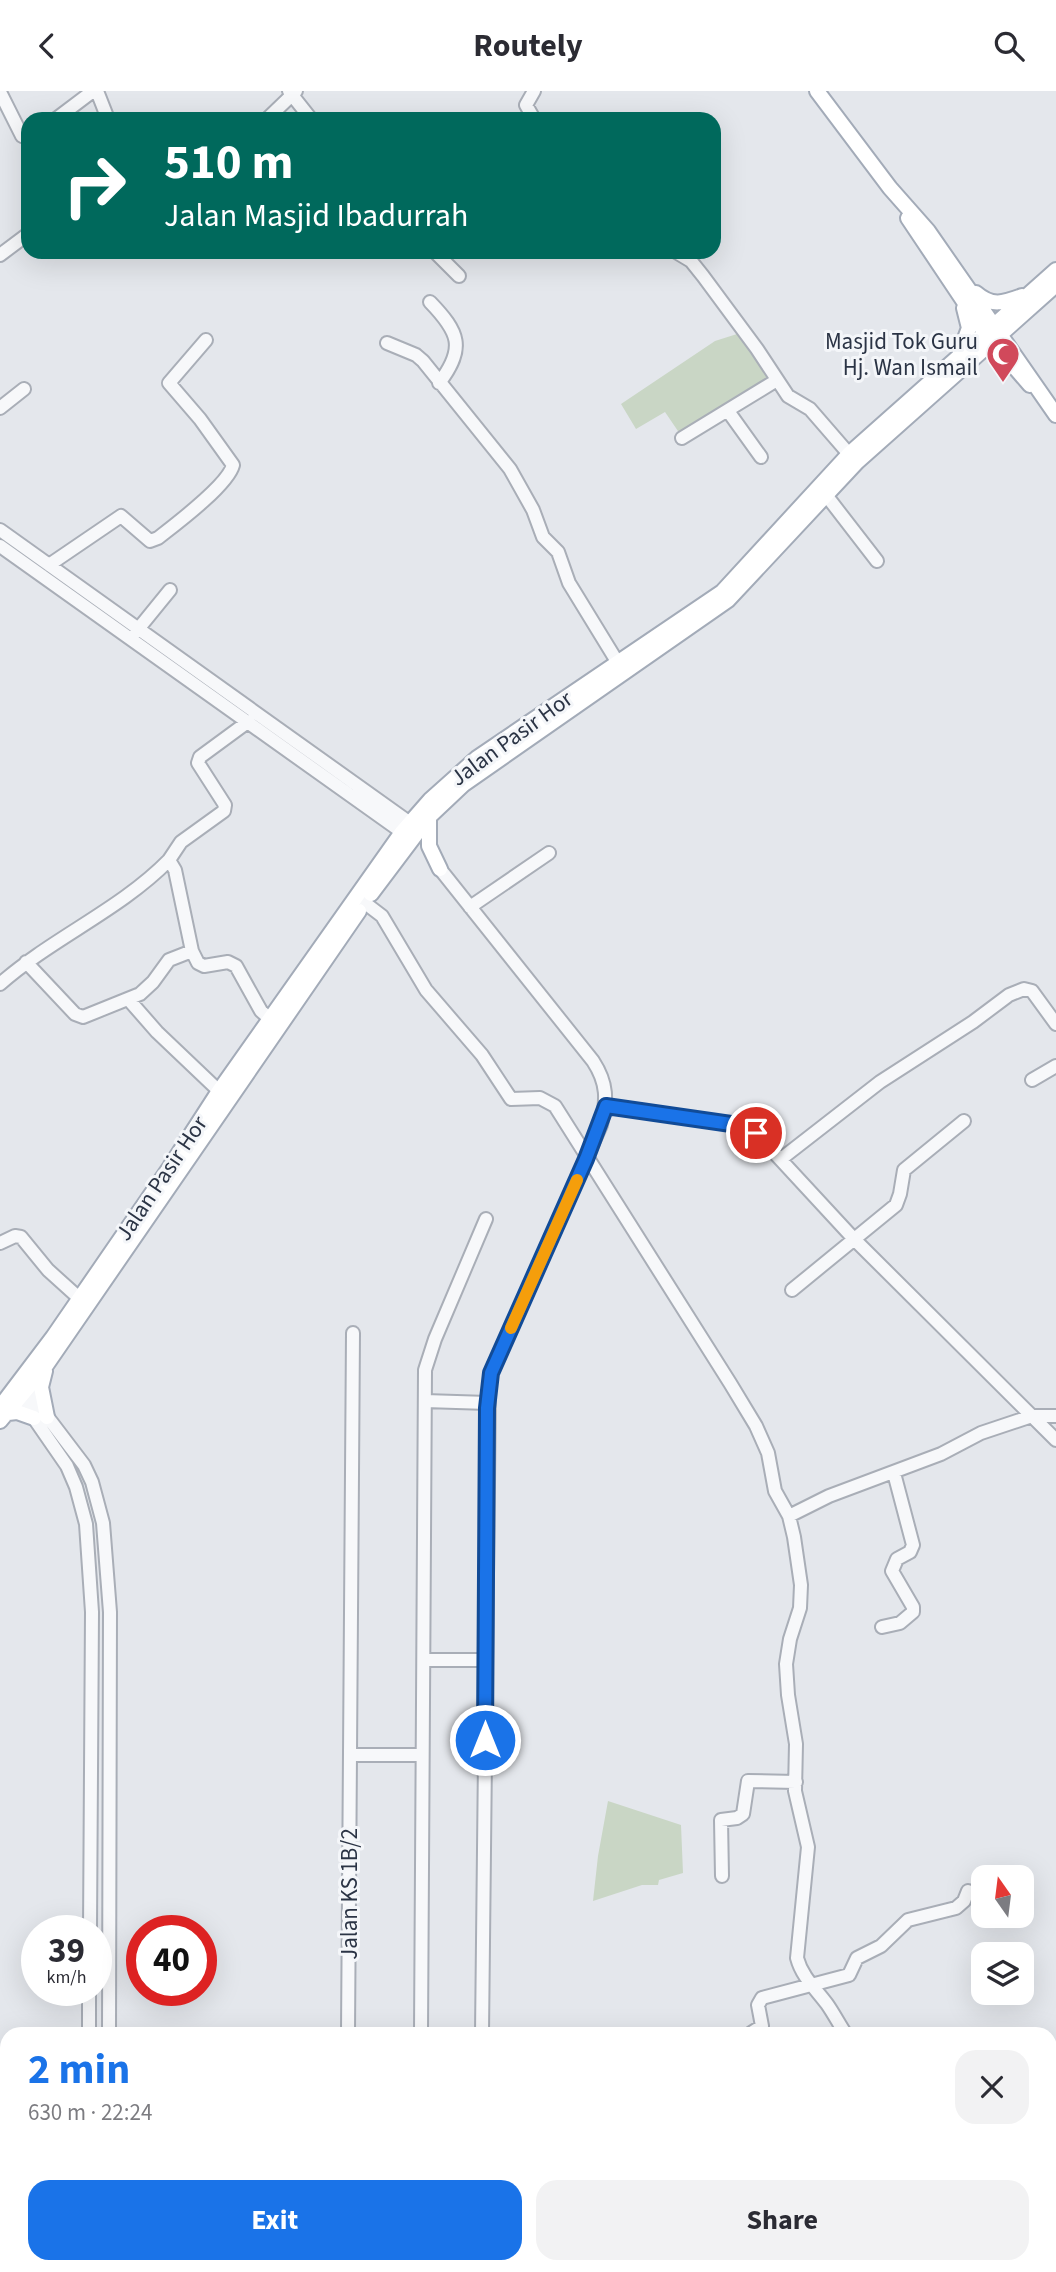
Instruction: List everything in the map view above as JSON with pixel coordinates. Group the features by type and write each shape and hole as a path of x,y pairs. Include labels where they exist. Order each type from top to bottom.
{"main road":[{"path":"817,91 890,188 928,231 961,288 1056,415"},
{"name":"Jalan Pasir Hor","path":"3,1413 219,1091 406,827 444,786 477,758 722,592 849,454 1029,301 1056,270"},
{"name":"Jalan Pasir Hor","path":"1029,301 1056,285"},
{"path":"961,288 988,303 1029,301 1016,337 1020,368"},
{"path":"961,288 969,328 963,359 993,358 1020,368"},
{"name":"Jalan Pasir Hor","path":"3,1413 24,1394 45,1367 365,903 429,817 484,768 728,600 752,578 862,458 963,359"},
{"path":"429,817 429,846 440,869"},
{"path":"400,854 419,851 440,869"},
{"path":"3,1413 17,1412 40,1417 45,1367"}],"street":[{"path":"65,112 95,91 105,112"},
{"path":"530,112 526,105 534,91"},
{"path":"0,92 21,135"},
{"path":"274,112 293,92 306,112"},
{"path":"0,255 21,239"},
{"path":"442,259 460,276"},
{"path":"688,259 757,349 788,396 810,408 849,454"},
{"path":"430,302 451,324 456,339 456,356 439,383"},
{"path":"49,565 121,516 144,538 150,541 158,538 198,506 230,473 233,465 200,419 169,383 206,340"},
{"path":"387,343 416,355 451,393 461,411 510,469 533,509 543,537 558,552 569,583 618,663"},
{"path":"682,438 777,380"},
{"path":"0,408 24,389"},
{"path":"728,411 761,457"},
{"path":"826,495 877,561"},
{"path":"0,530 49,565 249,722 406,827"},
{"path":"0,546 134,633 406,827"},
{"path":"134,633 170,590"},
{"path":"0,984 26,962 145,881 169,860 181,842 224,811 225,805 198,763 200,757 249,722"},
{"path":"470,907 549,853"},
{"path":"169,860 175,870 192,951 198,963 204,966 219,962 236,966 248,983 261,1011 270,1019"},
{"path":"440,869 593,1061 607,1093 606,1106 586,1159 491,1373 488,1403 482,2027"},
{"path":"365,903 382,916 426,990 482,1055 511,1099 540,1098 555,1106 756,1426 768,1453 775,1491 789,1516 796,1548 801,1599 786,1664 796,1744 796,1782 808,1847 797,1958 810,1985 827,2004 841,2027"},
{"path":"26,962 79,1016 89,1017 130,1000 153,982 169,960 192,951"},
{"path":"781,1159 880,1082 973,1022 1009,995 1024,989 1032,991 1056,1024"},
{"path":"130,1000 157,1032 219,1091"},
{"path":"1032,1080 1056,1066"},
{"path":"606,1106 748,1128 781,1159 854,1239 1056,1440"},
{"path":"792,1290 896,1205 904,1170 964,1121"},
{"path":"421,2027 425,1370 435,1339 486,1219"},
{"path":"0,1243 15,1236 21,1237 48,1270 79,1298"},
{"name":"Jalan KS 1B/2","path":"348,2027 353,1333"},
{"path":"24,1394 40,1417 66,1466 76,1487 86,1524 92,1612 90,1915"},
{"path":"425,1401 488,1403"},
{"path":"789,1516 839,1492 941,1454 981,1433 1032,1416 1056,1416"},
{"path":"40,1417 84,1465 99,1501 103,1523 110,1612 109,2027"},
{"path":"882,1627 900,1623 913,1612 913,1607 892,1571 892,1564 910,1552 913,1545 894,1473"},
{"path":"424,1660 485,1660"},
{"path":"91,1747 109,1748"},
{"path":"350,1755 422,1755"},
{"path":"722,1876 721,1820 737,1818 743,1814 748,1781 796,1782"},
{"path":"760,2027 758,2005 762,1998 849,1975 857,1958 881,1946 908,1920 956,1908 964,1901 968,1891"},
{"path":"89,2006 89,2027"}],"green space":[{"path":"737,334 765,371 769,382 680,434 665,412 636,429 621,404 715,341"},
{"path":"608,1801 681,1825 683,1873 659,1880 658,1885 642,1885 593,1901"}],"slow traffic":[{"path":"511,1328 577,1180"}],"place":[{"name":"Masjid Tok Guru Hj. Wan Ismail","path":"1003,384"}],"route":[{"path":"485,1740 487,1408 491,1373 601,1125 606,1106 738,1125 756,1133"}]}
